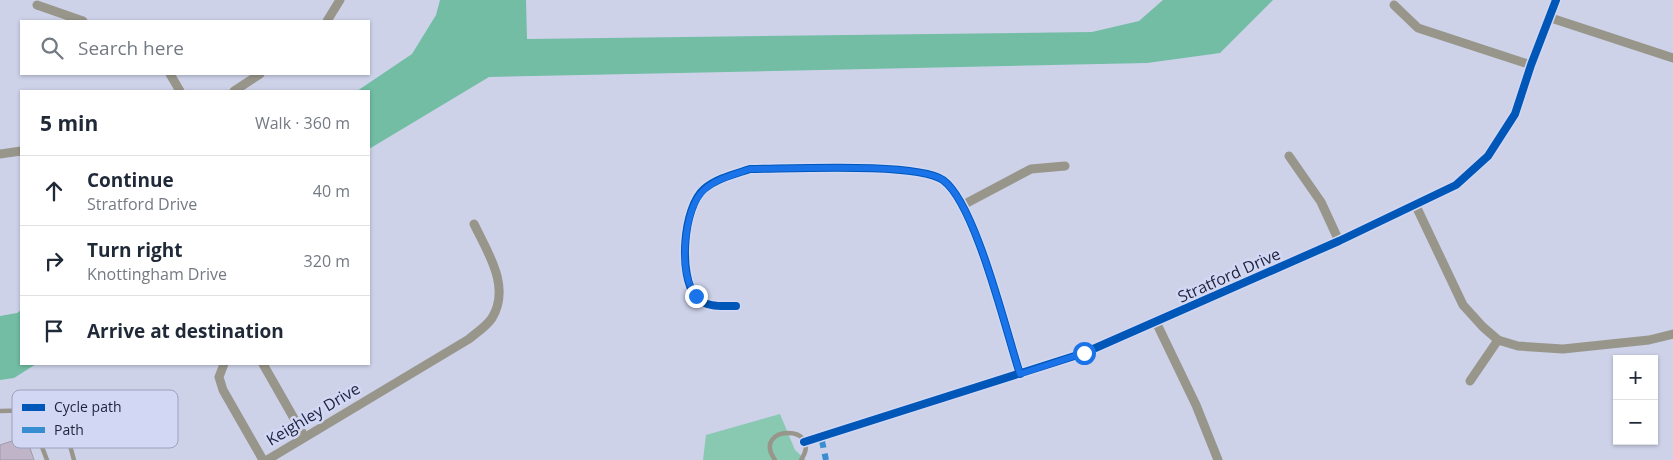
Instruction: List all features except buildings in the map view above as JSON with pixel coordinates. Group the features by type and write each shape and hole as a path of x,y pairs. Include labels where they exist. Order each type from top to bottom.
{"street":[{"path":"329,20 340,0"},
{"name":"Stratford Drive","path":"804,442 1084,353 1339,241 1416,206 1456,185 1488,156 1515,114 1531,64 1551,18 1556,0"},
{"path":"37,5 80,20"},
{"path":"1394,5 1418,28 1531,64"},
{"path":"1551,18 1673,58"},
{"path":"171,75 179,90"},
{"path":"236,90 258,75"},
{"path":"0,154 20,151"},
{"path":"1290,156 1321,202 1339,241"},
{"path":"963,204 1031,169 1065,166"},
{"path":"736,306 710,306 696,296 687,278 687,221 693,203 704,189 724,178 750,169 915,170 943,180 963,204 983,253 1020,374"},
{"path":"1416,206 1463,305 1482,328 1498,340 1518,346 1564,349 1649,340 1673,334"},
{"name":"Keighley Drive","path":"265,460 469,339 492,319 500,296 496,268 474,224"},
{"path":"1156,322 1196,405 1218,460"},
{"path":"1470,381 1498,340"},
{"path":"224,365 219,377 223,390 265,460"},
{"path":"264,365 304,436"}],"lane":[{"path":"775,460 770,446 780,433 791,432 804,442 804,454 801,460"},
{"path":"42,448 47,460"}],"green space":[{"path":"440,0 526,0 527,39 1092,32 1139,21 1163,0 1273,0 1220,53 1147,63 489,77 370,148 370,90 358,90 412,54 436,15"},
{"path":"20,311 20,365 34,365 14,378 0,380 0,316"},
{"path":"780,414 795,450 806,460 703,460 706,435"}],"marked path":[{"path":"821,436 826,460"}],"cycle path":[{"path":"804,442 1084,353 1339,241 1456,185 1488,156 1515,114 1531,65 1556,0"},
{"path":"736,306 714,306 700,301 690,287 687,274 685,258 687,226 697,198 709,185 750,169 851,168 929,174 943,180 955,194 967,215 989,270 1020,374"}],"route":[{"path":"696,296 687,278 687,221 693,203 704,189 724,178 750,169 915,170 943,180 963,204 983,253 1020,374 1084,353"}]}
